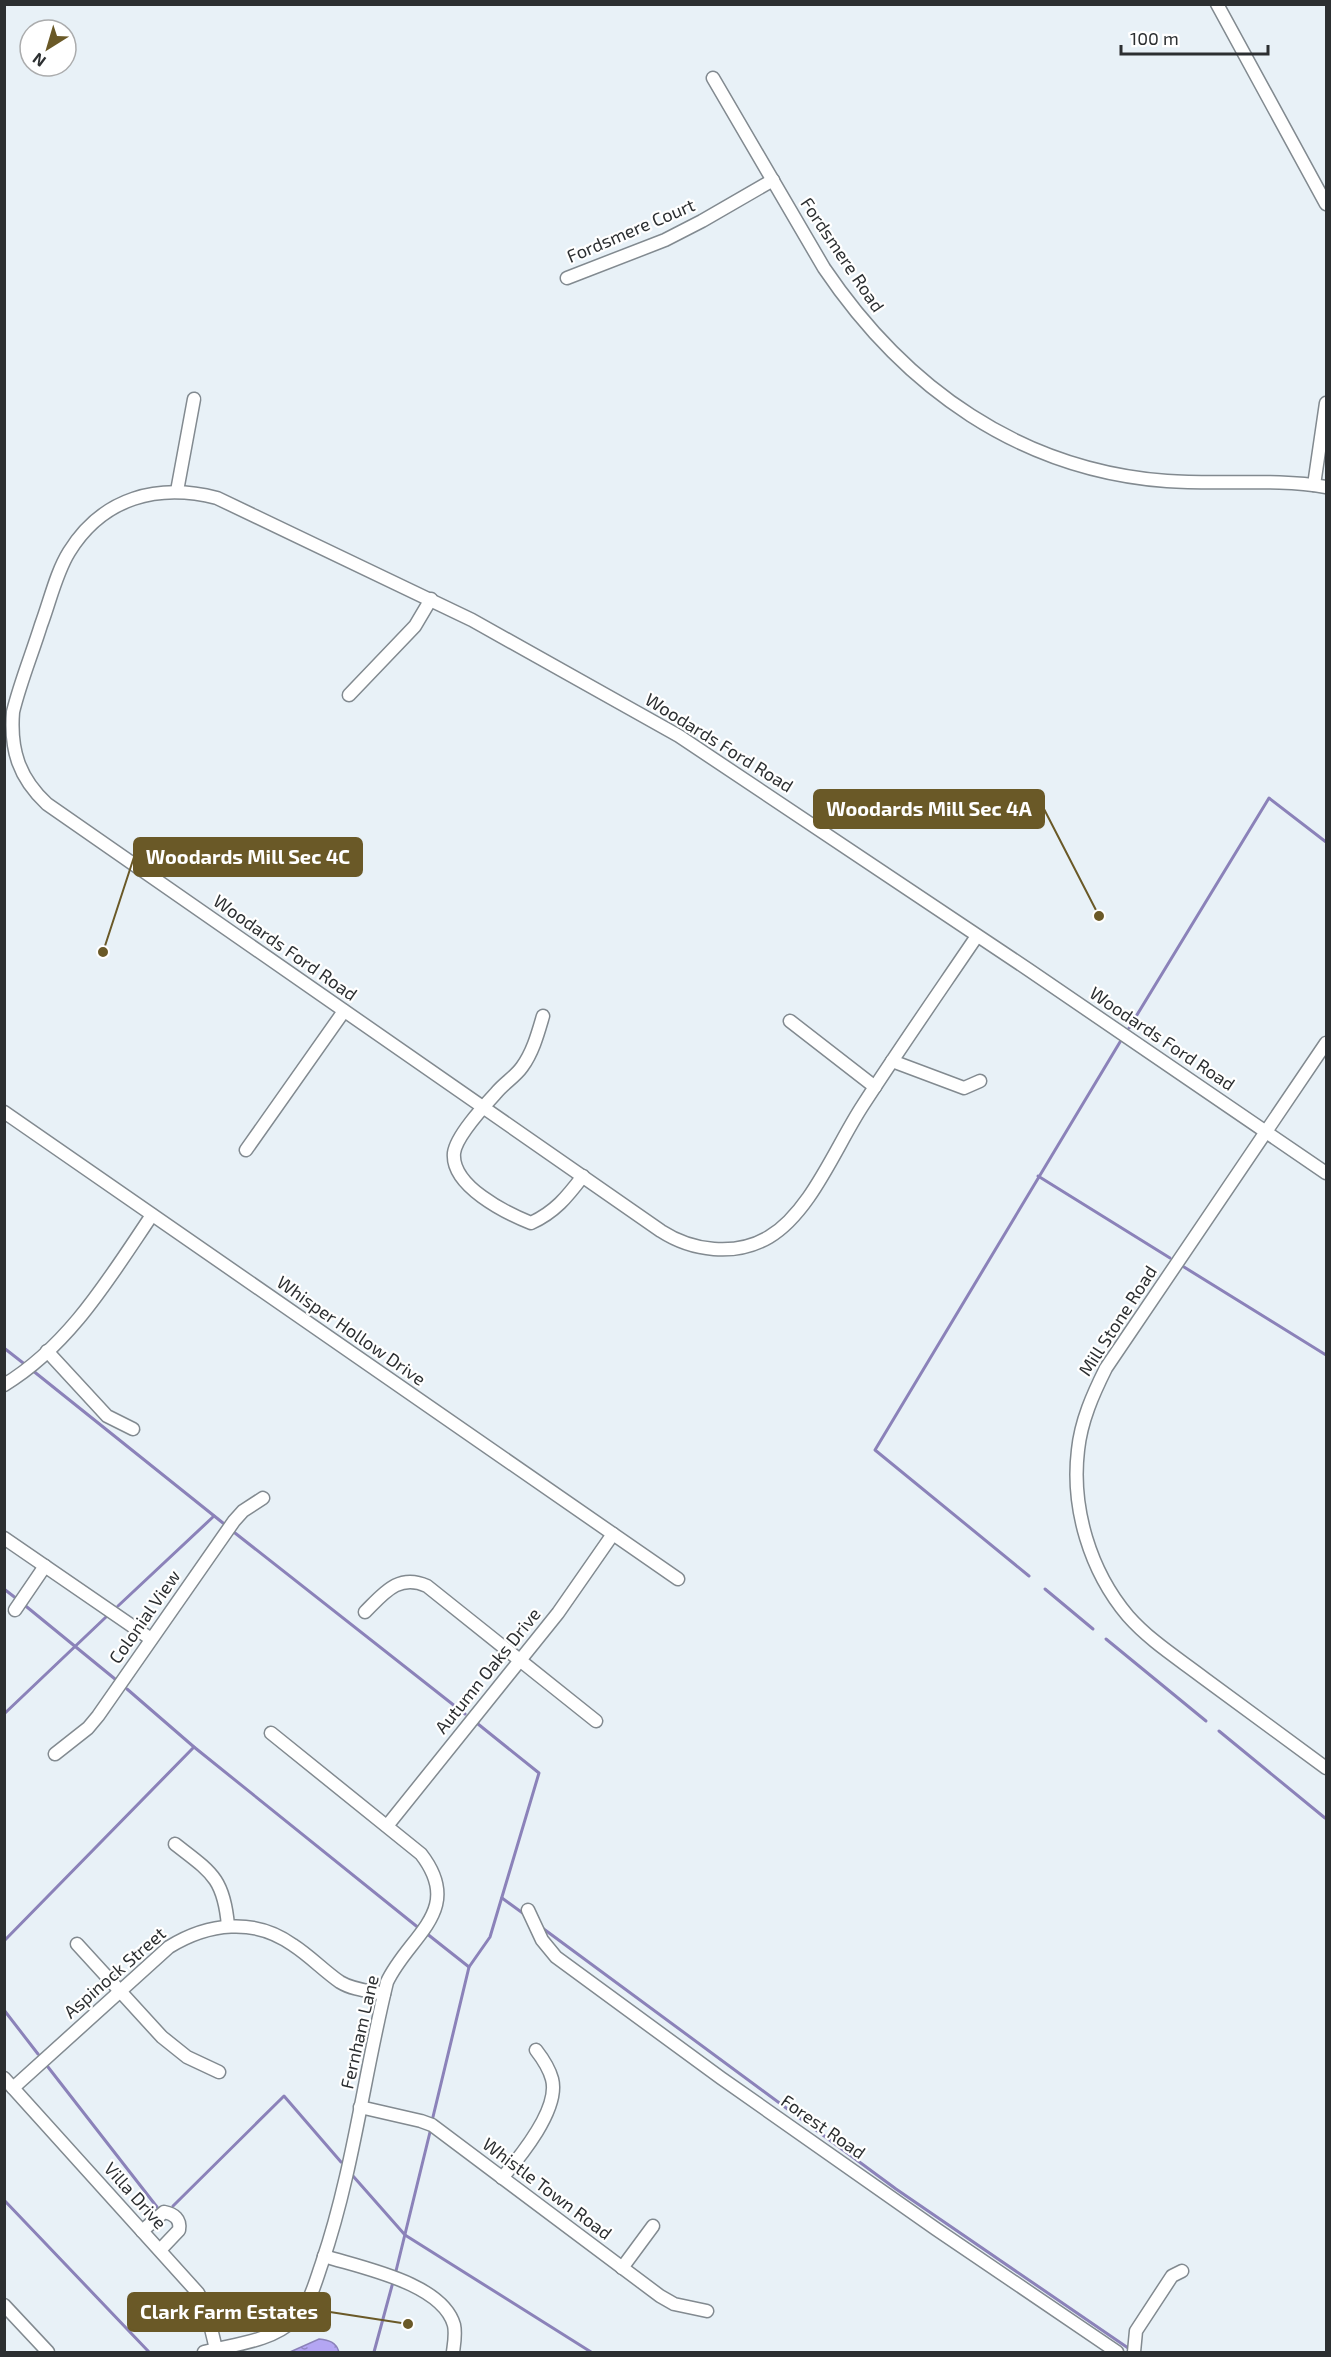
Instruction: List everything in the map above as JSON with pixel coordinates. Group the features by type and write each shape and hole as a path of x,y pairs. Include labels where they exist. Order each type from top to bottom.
{"street":[{"path":"1217,4 1326,204"},
{"name":"Fordsmere Road","path":"713,78 824,268 863,322 935,391 990,427 1031,447 1075,463 1140,478 1169,481 1295,482 1326,487"},
{"name":"Fordsmere Court","path":"567,278 664,240 702,221 772,180"},
{"path":"177,491 194,399"},
{"path":"1314,484 1326,403"},
{"name":"Woodards Ford Road","path":"977,936 875,1087 797,1213 768,1237 748,1245 728,1249 700,1248 676,1240 47,804 29,784 16,756 11,736 16,699 69,552 87,528 121,504 143,495 177,491 217,498 431,599 539,656 679,736 977,936 1326,1173"},
{"path":"349,695 415,626 431,599"},
{"path":"246,1150 344,1011"},
{"path":"543,1016 533,1046 522,1068 483,1107 454,1150 454,1166 464,1181 506,1213 531,1223 549,1215 583,1176"},
{"path":"790,1021 875,1087"},
{"name":"Mill Stone Road","path":"1326,1043 1106,1368 1092,1397 1078,1449 1078,1498 1090,1550 1102,1577 1120,1606 1140,1629 1326,1768"},
{"path":"892,1061 964,1088 980,1081"},
{"name":"Whisper Hollow Drive","path":"4,1112 678,1579"},
{"path":"4,1384 47,1352 78,1321 152,1215"},
{"path":"47,1352 107,1416 133,1429"},
{"name":"Colonial View","path":"55,1754 93,1722 238,1515 263,1498"},
{"name":"Autumn Oaks Drive","path":"387,1826 558,1613 613,1534"},
{"path":"4,1538 151,1639"},
{"path":"15,1610 45,1566"},
{"path":"366,1612 393,1585 420,1582 428,1586 596,1721"},
{"name":"Fernham Lane","path":"210,2351 277,2332 295,2319 311,2296 337,2216 384,1994 392,1972 431,1921 437,1898 435,1878 421,1854 271,1733"},
{"path":"175,1844 204,1867 219,1885 226,1904 228,1926"},
{"name":"Forest Road","path":"528,1910 542,1941 556,1957 721,2078 936,2229 1118,2352"},
{"name":"Aspinock Street","path":"9,2083 169,1947 186,1936 213,1928 228,1926 254,1928 271,1933 294,1945 341,1982 351,1987 384,1994"},
{"path":"77,1944 175,2049 219,2072"},
{"path":"502,2178 536,2133 544,2118 550,2098 552,2080 545,2062 536,2050"},
{"name":"Villa Drive","path":"9,2083 203,2301 210,2351"},
{"name":"Whistle Town Road","path":"360,2107 432,2125 622,2268 674,2304 707,2311"},
{"path":"142,2231 164,2212 178,2219 179,2230 160,2250"},
{"path":"622,2268 653,2226"},
{"path":"324,2256 413,2285 429,2293 441,2303 454,2325 453,2352"},
{"path":"1134,2352 1136,2331 1172,2276 1182,2271"},
{"path":"4,2305 48,2352"}],"water":[{"path":"319,2339 332,2342 339,2352 290,2352"}],"waterway":[{"path":"1129,1028 1269,798 1326,842"},
{"path":"1029,1576 875,1450 1120,1042"},
{"path":"1038,1176 1170,1258"},
{"path":"1184,1267 1326,1355"},
{"path":"4,1348 27,1366"},
{"path":"32,1370 223,1523"},
{"path":"118,1606 214,1516"},
{"path":"235,1533 465,1714"},
{"path":"4,1589 17,1599"},
{"path":"1045,1589 1093,1629"},
{"path":"22,1603 115,1679"},
{"path":"4,1714 106,1617"},
{"path":"1106,1639 1206,1721"},
{"path":"127,1689 194,1747 420,1929"},
{"path":"432,2121 469,1967 490,1937 539,1773 478,1724"},
{"path":"1219,1731 1325,1818"},
{"path":"4,1941 194,1747"},
{"path":"502,1898 524,1914"},
{"path":"541,1927 896,2189 1131,2350"},
{"path":"426,1933 469,1967"},
{"path":"4,2010 38,2054"},
{"path":"48,2067 157,2207"},
{"path":"173,2206 284,2096 341,2162"},
{"path":"395,2275 431,2128"},
{"path":"353,2176 405,2235 591,2352"},
{"path":"4,2200 149,2352"},
{"path":"374,2352 393,2282"}],"place":[{"name":"Woodards Mill Sec 4A","path":"1099,916"},
{"name":"Woodards Mill Sec 4C","path":"103,952"},
{"name":"Clark Farm Estates","path":"408,2324"}]}
